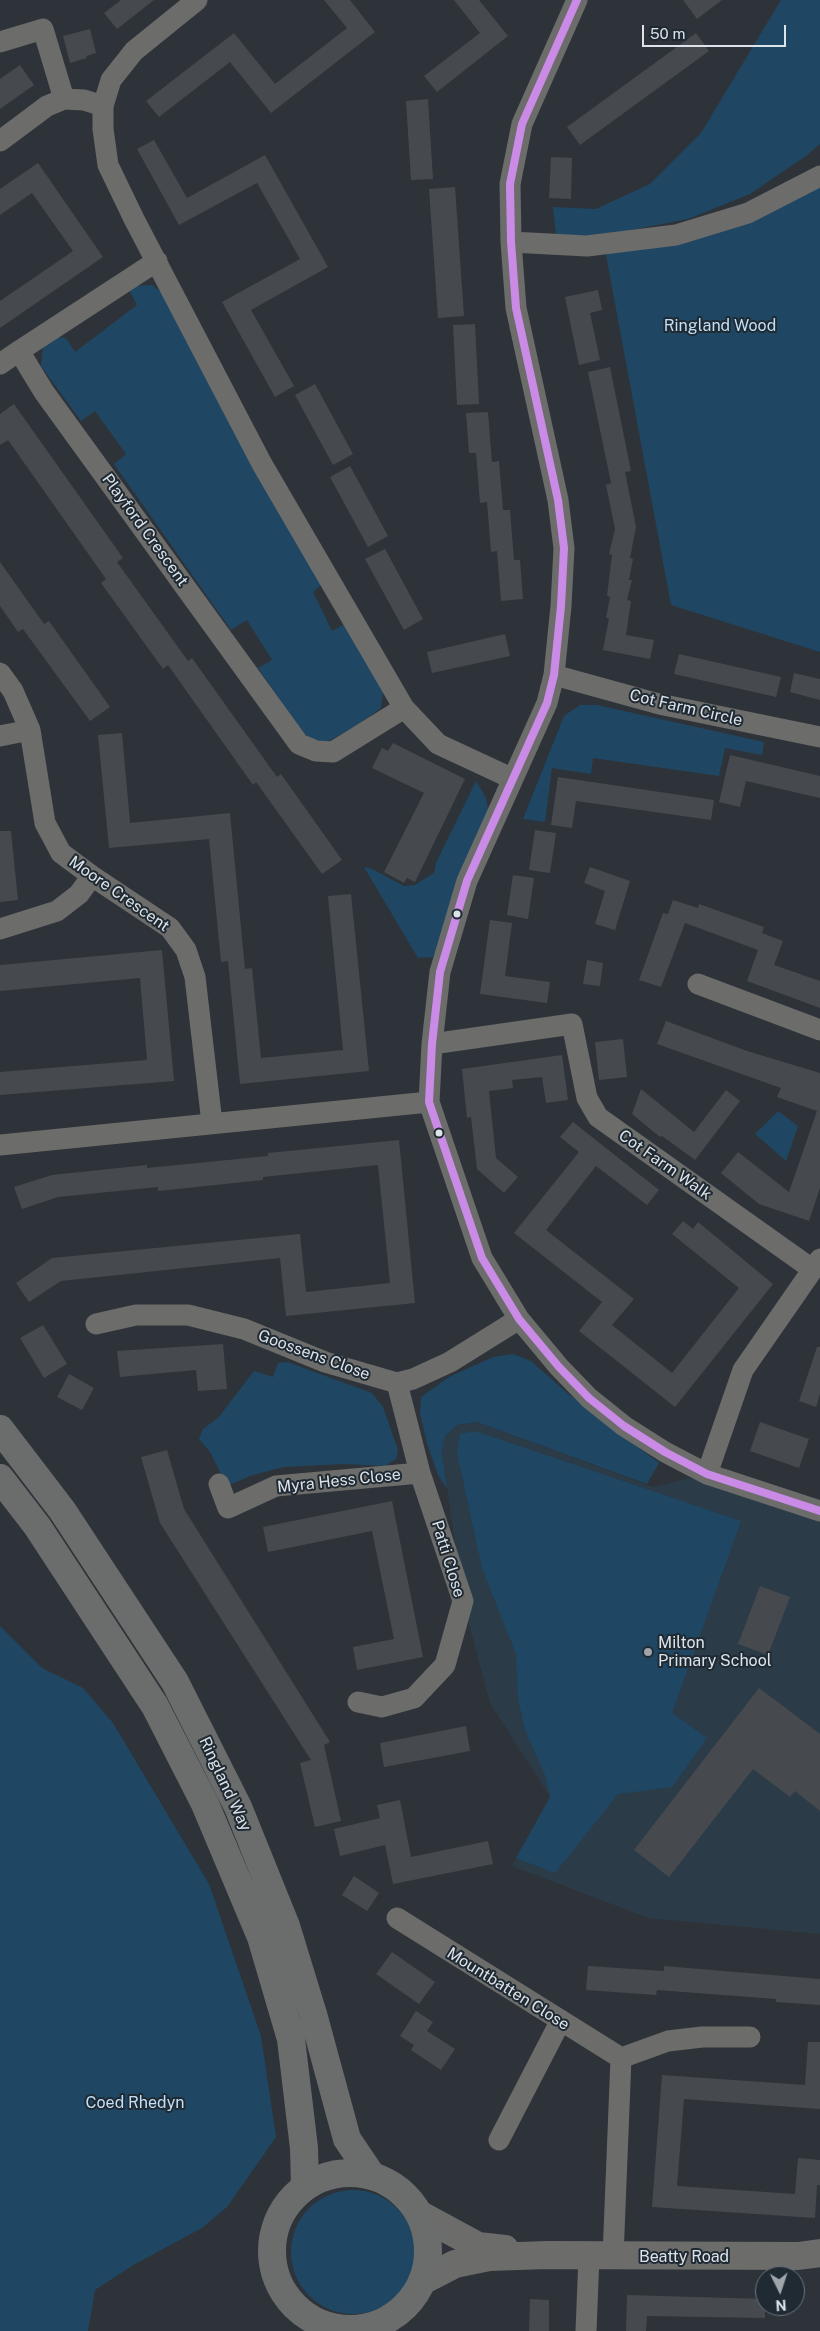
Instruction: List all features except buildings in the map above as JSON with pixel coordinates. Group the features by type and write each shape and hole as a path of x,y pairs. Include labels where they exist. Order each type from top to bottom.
{"main road":[{"name":"Ringland Way","path":"0,1430 62,1510 175,1682 238,1807 286,1926 313,2014 347,2139 372,2176"},
{"name":"Ringland Way","path":"0,1478 37,1526 155,1706 205,1804 261,1937 291,2039 304,2148 305,2187"},
{"path":"349,2173 372,2176 391,2184 407,2197 419,2214 425,2230 428,2247 427,2264 422,2281 413,2297 385,2326 349,2329 321,2327 297,2309 281,2288 272,2263 272,2241 278,2220 289,2202 305,2187 334,2175 349,2173"}],"street":[{"path":"197,0 134,51 111,80 103,106 103,129 108,165 118,189 262,464 404,708 438,744 511,778"},
{"path":"576,0 522,124 510,184 511,242 516,308 558,500 564,548 561,606 554,675 546,703 511,778 467,881 440,972 432,1044 429,1102 482,1258 519,1319 588,1398 632,1432 707,1474 820,1511"},
{"path":"0,42 43,29 64,99"},
{"path":"0,140 47,106 64,99 84,100 103,106"},
{"path":"511,242 587,246 676,235 748,213 820,176"},
{"path":"0,364 157,261"},
{"name":"Playford Crescent","path":"19,351 44,392 298,744 316,751 333,752 404,708"},
{"name":"Moore Crescent","path":"0,673 13,691 30,730 45,823 61,853 170,928 186,950 195,977 212,1123"},
{"name":"Cot Farm Circle","path":"554,675 659,704 820,737"},
{"path":"0,736 30,730"},
{"path":"0,929 57,911 79,894 92,876"},
{"path":"698,984 820,1030"},
{"name":"Cot Farm Walk","path":"432,1044 572,1024 587,1098 598,1117 816,1264"},
{"path":"0,1145 429,1102"},
{"path":"707,1474 743,1370 816,1264"},
{"name":"Goossens Close","path":"96,1324 136,1315 188,1315 244,1329 325,1362 396,1383"},
{"path":"396,1383 413,1379 450,1362 519,1319"},
{"name":"Patti Close","path":"358,1702 382,1707 414,1698 445,1665 463,1601 420,1473 396,1383"},
{"name":"Myra Hess Close","path":"219,1484 228,1508 276,1486 420,1473"},
{"name":"Mountbatten Close","path":"397,1918 620,2058"},
{"path":"499,2140 560,2022"},
{"path":"586,2331 601,2256 620,2058 668,2041 702,2037 750,2037"},
{"name":"Beatty Road","path":"419,2214 478,2246 548,2255"},
{"name":"Beatty Road","path":"422,2281 455,2264 489,2257 548,2255 798,2256 820,2253"}],"shaded area":[{"name":"Milton Primary School","path":"477,1422 653,1487 707,1474 820,1511 820,1934 648,1918 512,1866 550,1797 490,1703 463,1601 442,1452 445,1436 457,1425"}],"green space":[{"path":"781,0 820,0 820,144 806,156 750,194 688,219 599,236 556,235 553,207 596,209 650,184 701,133"},
{"name":"Ringland Wood","path":"820,176 820,652 671,605 604,244 676,235"},
{"path":"152,285 168,297 322,584 313,592 332,631 345,624 383,692 381,708 359,724 327,742 310,740 297,725 258,668 272,660 247,620 231,630 114,464 126,454 95,411 81,421 41,366 43,348 57,337 66,338 75,352 137,305 129,290 137,286"},
{"path":"580,705 597,705 764,742 762,755 725,748 719,776 593,758 591,774 552,768 545,822 523,819 564,716"},
{"path":"476,781 486,798 489,814 433,957 418,958 364,867 370,868 404,886 415,885 434,873 436,863"},
{"path":"778,1111 798,1126 786,1161 755,1134"},
{"path":"513,1354 531,1361 566,1392 659,1463 647,1484 477,1422 457,1425 445,1436 442,1452 447,1489 438,1475 427,1443 420,1413 421,1397 449,1377 493,1357"},
{"path":"287,1362 372,1393 383,1407 398,1450 396,1459 385,1466 343,1464 283,1467 250,1476 227,1486 210,1452 199,1439 203,1429 218,1418 254,1371 273,1377 278,1363"},
{"path":"475,1431 741,1521 672,1713 707,1738 672,1787 618,1794 555,1873 516,1858 550,1797 545,1775 525,1730 518,1699 516,1654 482,1568 457,1453 460,1434"},
{"name":"Coed Rhedyn","path":"0,1626 42,1668 83,1688 113,1723 209,1884 261,2036 276,2137 227,2207 202,2228 135,2264 95,2290 88,2331 0,2331"},
{"path":"353,2190 377,2195 388,2200 397,2208 405,2217 410,2228 415,2252 410,2276 405,2287 397,2296 388,2304 377,2309 353,2314 329,2309 318,2304 309,2296 301,2287 296,2276 291,2252 296,2228 301,2217 309,2208 318,2200 329,2195"}],"transit line":[{"path":"577,0 522,124 510,184 511,242 516,308 558,500 564,548 561,606 554,675 547,703 467,881 440,972 432,1044 429,1102 482,1258 519,1319 559,1367 589,1398 624,1426 665,1452 707,1474 820,1511"}],"place":[{"name":"Milton Primary School","path":"648,1652"}]}
